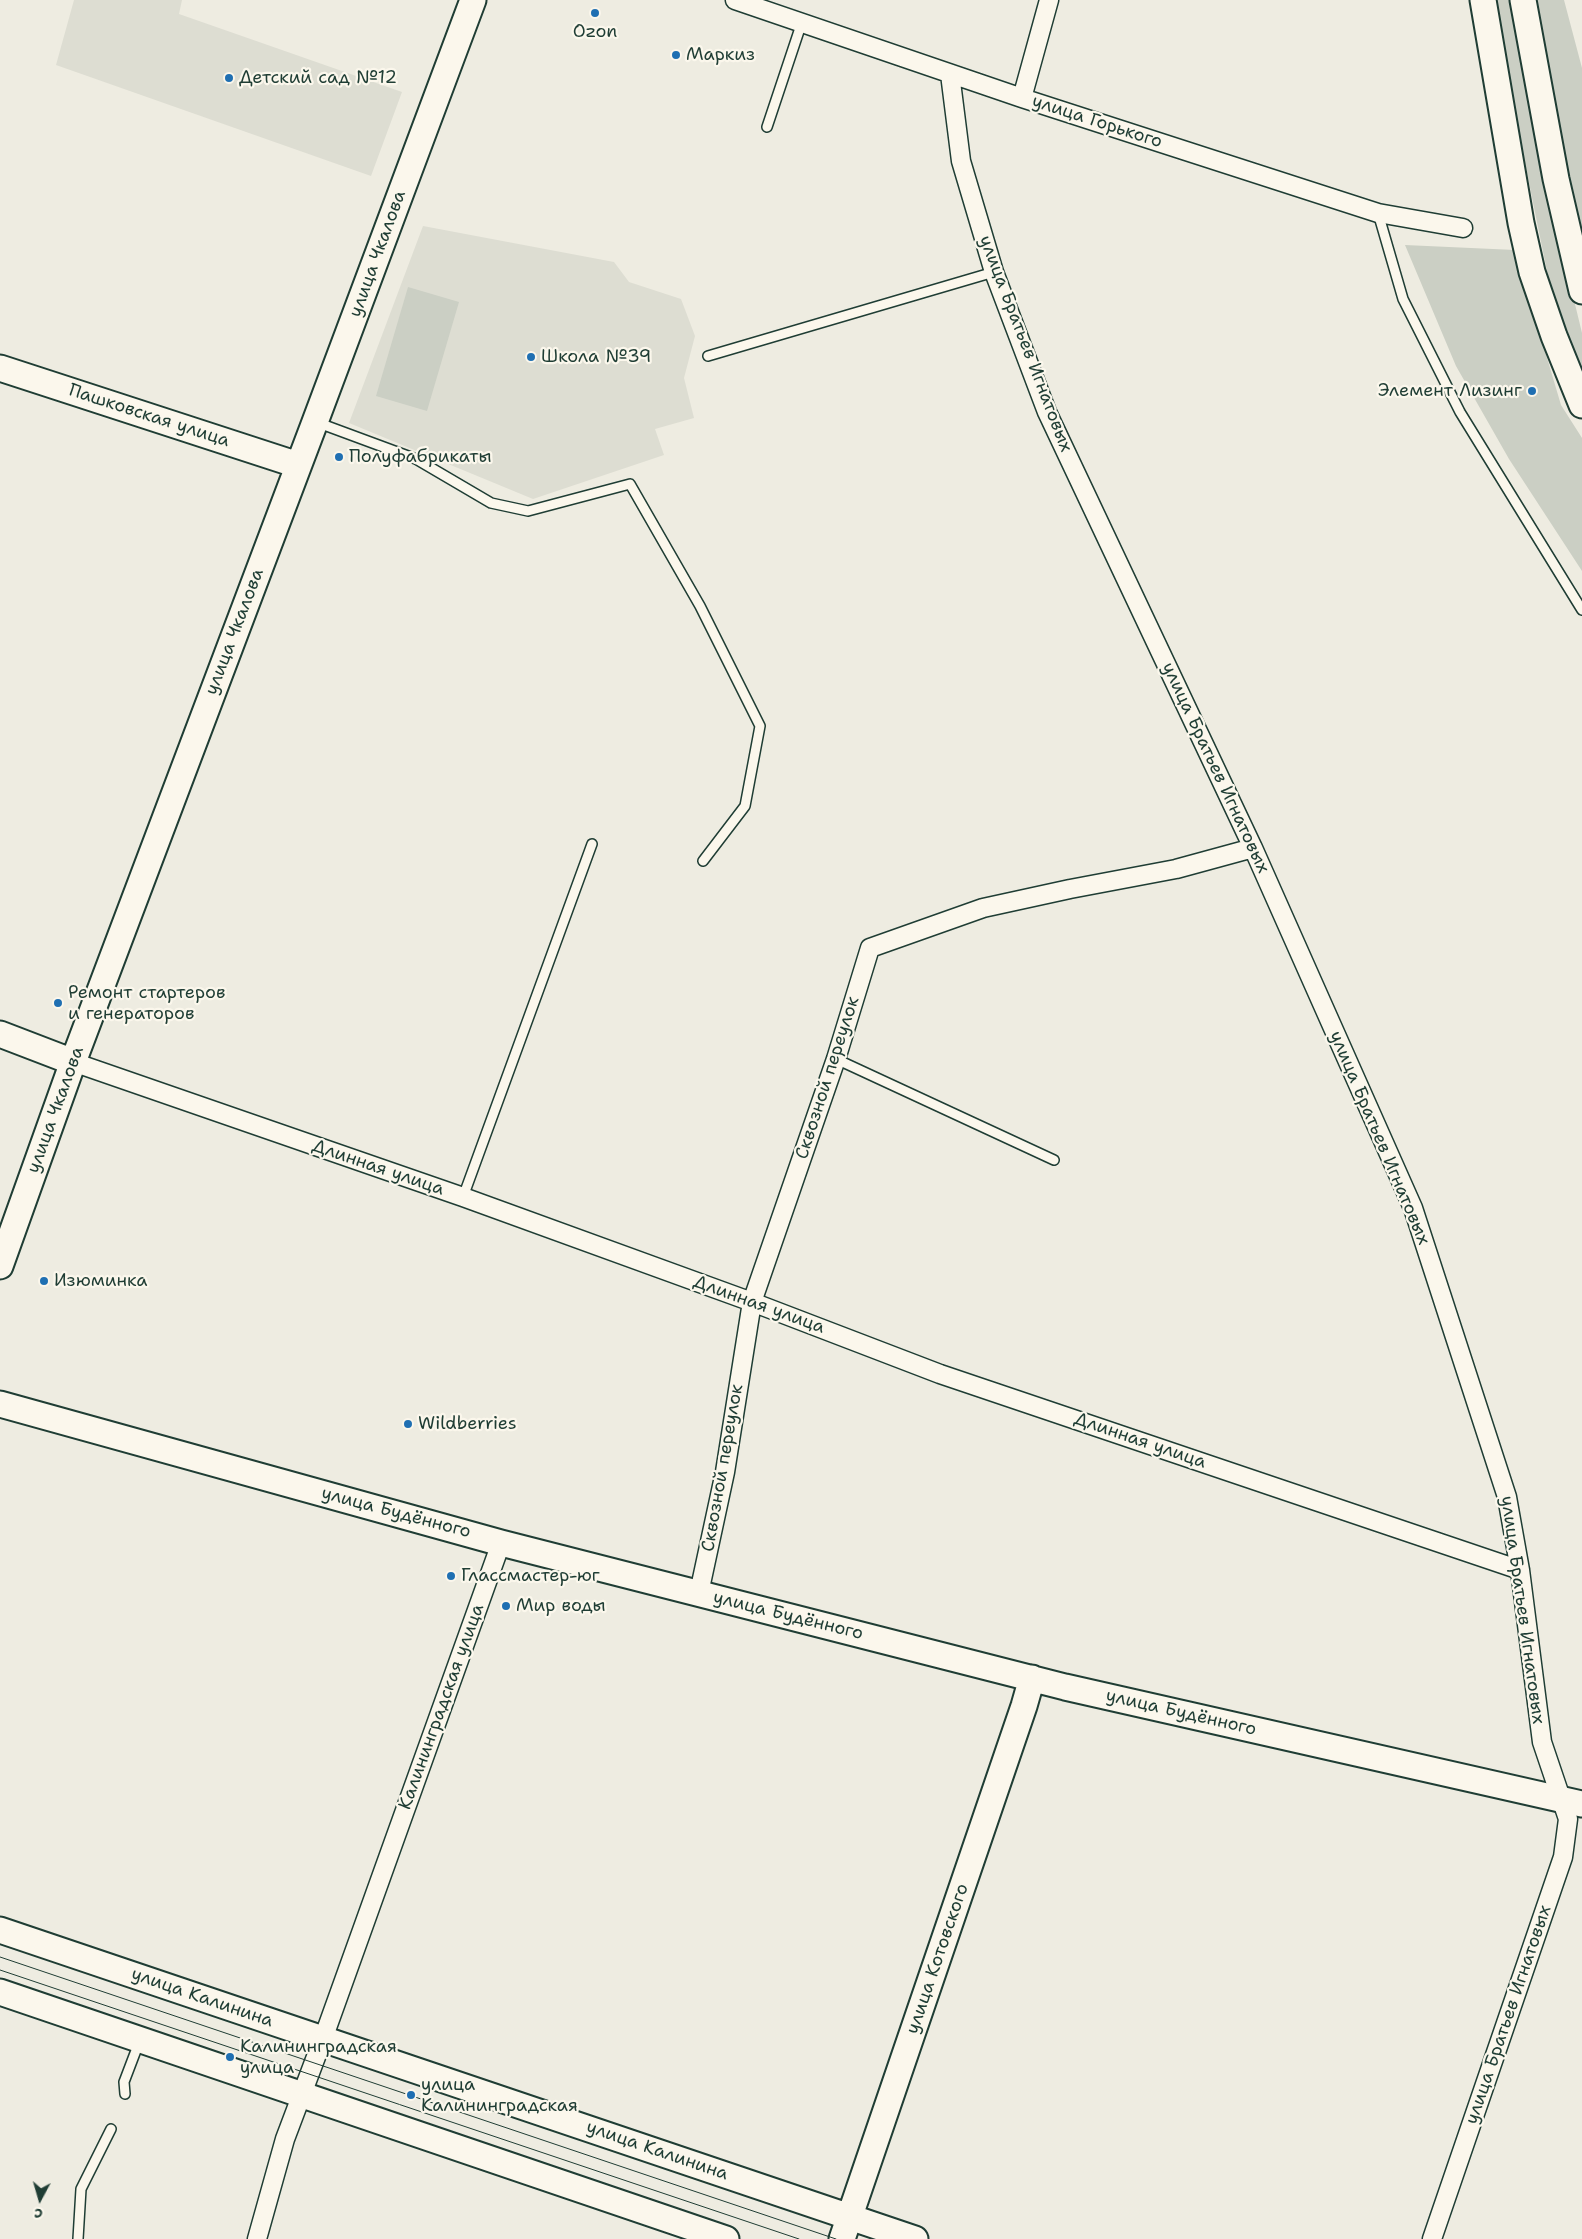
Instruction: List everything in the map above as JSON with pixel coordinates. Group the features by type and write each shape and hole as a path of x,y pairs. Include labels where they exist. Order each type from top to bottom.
{"street":[{"name":"улица Чкалова","path":"0,1266 72,1062 473,0"},
{"name":"улица Горького","path":"735,0 1022,98 1378,213 1463,228"},
{"path":"1022,98 1049,0"},
{"path":"1483,0 1520,214 1532,272 1554,336 1582,405"},
{"path":"1523,0 1556,180 1582,291"},
{"name":"улица Братьев Игнатовых","path":"950,74 961,161 994,272 1047,412 1253,848 1413,1208 1507,1496 1520,1570 1542,1742 1571,1802 1563,1857 1432,2239"},
{"name":"Пашковская улица","path":"0,368 298,465"},
{"name":"Сквозной переулок","path":"699,1594 725,1472 752,1302 836,1059 870,948 983,908 1176,869 1253,848"},
{"name":"Длинная улица","path":"0,1034 72,1062 463,1197 752,1302 940,1374 1520,1570"},
{"name":"улица Будённого","path":"0,1404 501,1543 699,1594 1032,1678 1571,1802"},
{"name":"Калининградская улица","path":"257,2239 285,2139 323,2039 501,1543"},
{"name":"улица Котовского","path":"846,2228 1018,1725 1032,1678"},
{"name":"улица Калинина","path":"0,1930 323,2039 846,2228 916,2239"},
{"path":"0,1992 726,2239"}],"lane":[{"path":"767,127 802,22"},
{"path":"1378,213 1403,299 1460,412 1582,610"},
{"path":"708,356 994,272"},
{"path":"315,422 416,459 491,503 528,510 630,484 700,606 760,726 745,806 703,861"},
{"path":"463,1197 592,844"},
{"path":"836,1059 1054,1160"},
{"path":"125,2094 124,2082 140,2040"},
{"path":"78,2239 81,2189 112,2129"}],"shaded area":[{"name":"Детский сад №12","path":"74,0 182,0 179,14 402,92 371,176 56,65"},
{"path":"1494,0 1510,0 1549,197 1582,333 1582,377 1574,362 1550,286"},
{"path":"1535,0 1564,0 1582,68 1582,229 1562,145"},
{"name":"Школа №39","path":"423,226 614,262 629,282 681,299 695,336 684,378 694,418 655,429 664,455 533,499 349,423"},
{"path":"1405,245 1515,250 1561,405 1582,438 1582,571 1509,459 1456,366"},
{"path":"408,287 459,302 427,411 376,396"}],"tram line":[{"path":"0,1957 836,2239"},
{"path":"0,1970 799,2239"}],"place":[{"name":"Ozon","path":"595,13"},
{"name":"Маркиз","path":"676,55"},
{"name":"Детский сад №12","path":"229,78"},
{"name":"Школа №39","path":"531,357"},
{"name":"Элемент Лизинг","path":"1532,391"},
{"name":"Полуфабрикаты","path":"339,457"},
{"name":"Ремонт стартеров и генераторов","path":"58,1003"},
{"name":"Изюминка","path":"44,1281"},
{"name":"Wildberries","path":"408,1424"},
{"name":"Глассмастер-юг","path":"451,1576"},
{"name":"Мир воды","path":"506,1606"},
{"name":"Калининградская улица","path":"230,2057"},
{"name":"улица Калининградская","path":"411,2095"}]}
